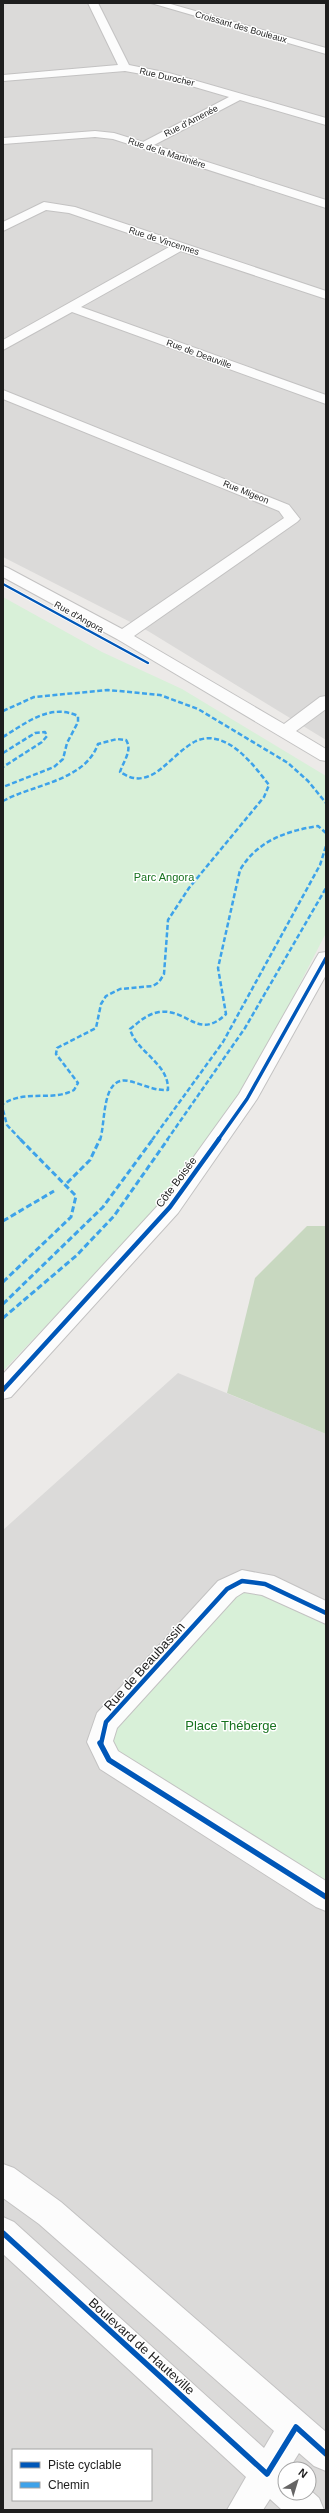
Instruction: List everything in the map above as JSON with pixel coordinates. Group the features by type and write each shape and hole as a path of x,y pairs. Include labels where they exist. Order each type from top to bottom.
{"street":[{"path":"93,3 125,68"},
{"name":"Croissant des Bouleaux","path":"156,3 326,51"},
{"name":"Rue Durocher","path":"3,78 125,68 164,76 240,96 326,122"},
{"name":"Rue d'Amenée","path":"143,146 240,96"},
{"name":"Rue de la Martinière","path":"3,141 95,134 114,136 326,204"},
{"name":"Rue de Vincennes","path":"3,227 44,206 71,210 326,295"},
{"path":"3,346 180,246"},
{"name":"Rue de Deauville","path":"72,308 326,400"},
{"name":"Rue Migeon","path":"3,394 284,508 292,519 123,636"},
{"name":"Rue d'Angora","path":"3,571 123,636 326,756"},
{"path":"286,731 326,701"},
{"name":"Côte Boisée","path":"3,1390 170,1207 247,1099 326,958"},
{"name":"Rue de Beaubassin","path":"326,1613 265,1584 242,1581 227,1589 106,1722 100,1742 109,1760 326,1897"},
{"path":"3,2179 50,2213 326,2454"},
{"name":"Boulevard de Hauteville","path":"3,2233 277,2483"},
{"path":"287,2461 296,2427"},
{"path":"244,2510 277,2488"},
{"name":"Boulevard de Hauteville","path":"297,2501 307,2510"}],"shaded area":[{"path":"3,3 326,3 326,740 148,631 3,557"},
{"path":"178,1373 326,1434 326,2510 3,2510 3,1530"}],"green space":[{"name":"Parc Angora","path":"3,597 102,652 182,689 326,776 326,933 261,1059 227,1116 167,1198 3,1371"},
{"path":"307,1226 326,1226 326,1434 227,1393 255,1278"},
{"name":"Place Théberge","path":"242,1581 326,1613 326,1897 109,1760 106,1722"}],"marked path":[{"path":"3,711 34,697 108,690 160,695 198,709 288,763 308,781 326,803"},
{"path":"3,737 39,716 49,712 69,712 78,716 78,722 67,743 63,759 54,767 3,787"},
{"path":"3,753 35,733 45,732 47,736 42,742 3,767"},
{"path":"3,801 14,795 73,773 85,765 94,756 98,744 117,739 126,740 129,743 129,749 120,772 134,778 147,777 159,770 183,750 195,742 207,737 219,739 241,753 269,785 264,797 189,888 168,920 164,974 159,982 153,986 120,989 106,996 101,1004 96,1028 86,1034 66,1042 57,1048 56,1054 78,1083 74,1090 68,1094 58,1095 23,1095 12,1098 3,1104"},
{"path":"67,1183 85,1166 94,1153 104,1125 107,1096 113,1084 122,1080 134,1082 155,1089 168,1090 166,1077 156,1062 132,1037 130,1029 145,1016 159,1012 172,1013 206,1026 216,1024 226,1014 218,968 240,870 246,860 263,845 284,834 318,826 326,833"},
{"path":"3,1304 103,1207 223,1042 320,865 326,846"},
{"path":"3,1318 77,1255 114,1216 245,1028 326,888"},
{"path":"3,1110 7,1125 76,1196 71,1217 3,1282"},
{"path":"3,1221 54,1191"}],"cycle path":[{"path":"3,584 148,663"},
{"path":"3,1390 170,1207 247,1099 326,958"},
{"path":"326,1613 265,1584 242,1581 227,1589 106,1722 100,1742 109,1760 326,1897"},
{"path":"3,2233 267,2474 296,2427 326,2454"}]}
